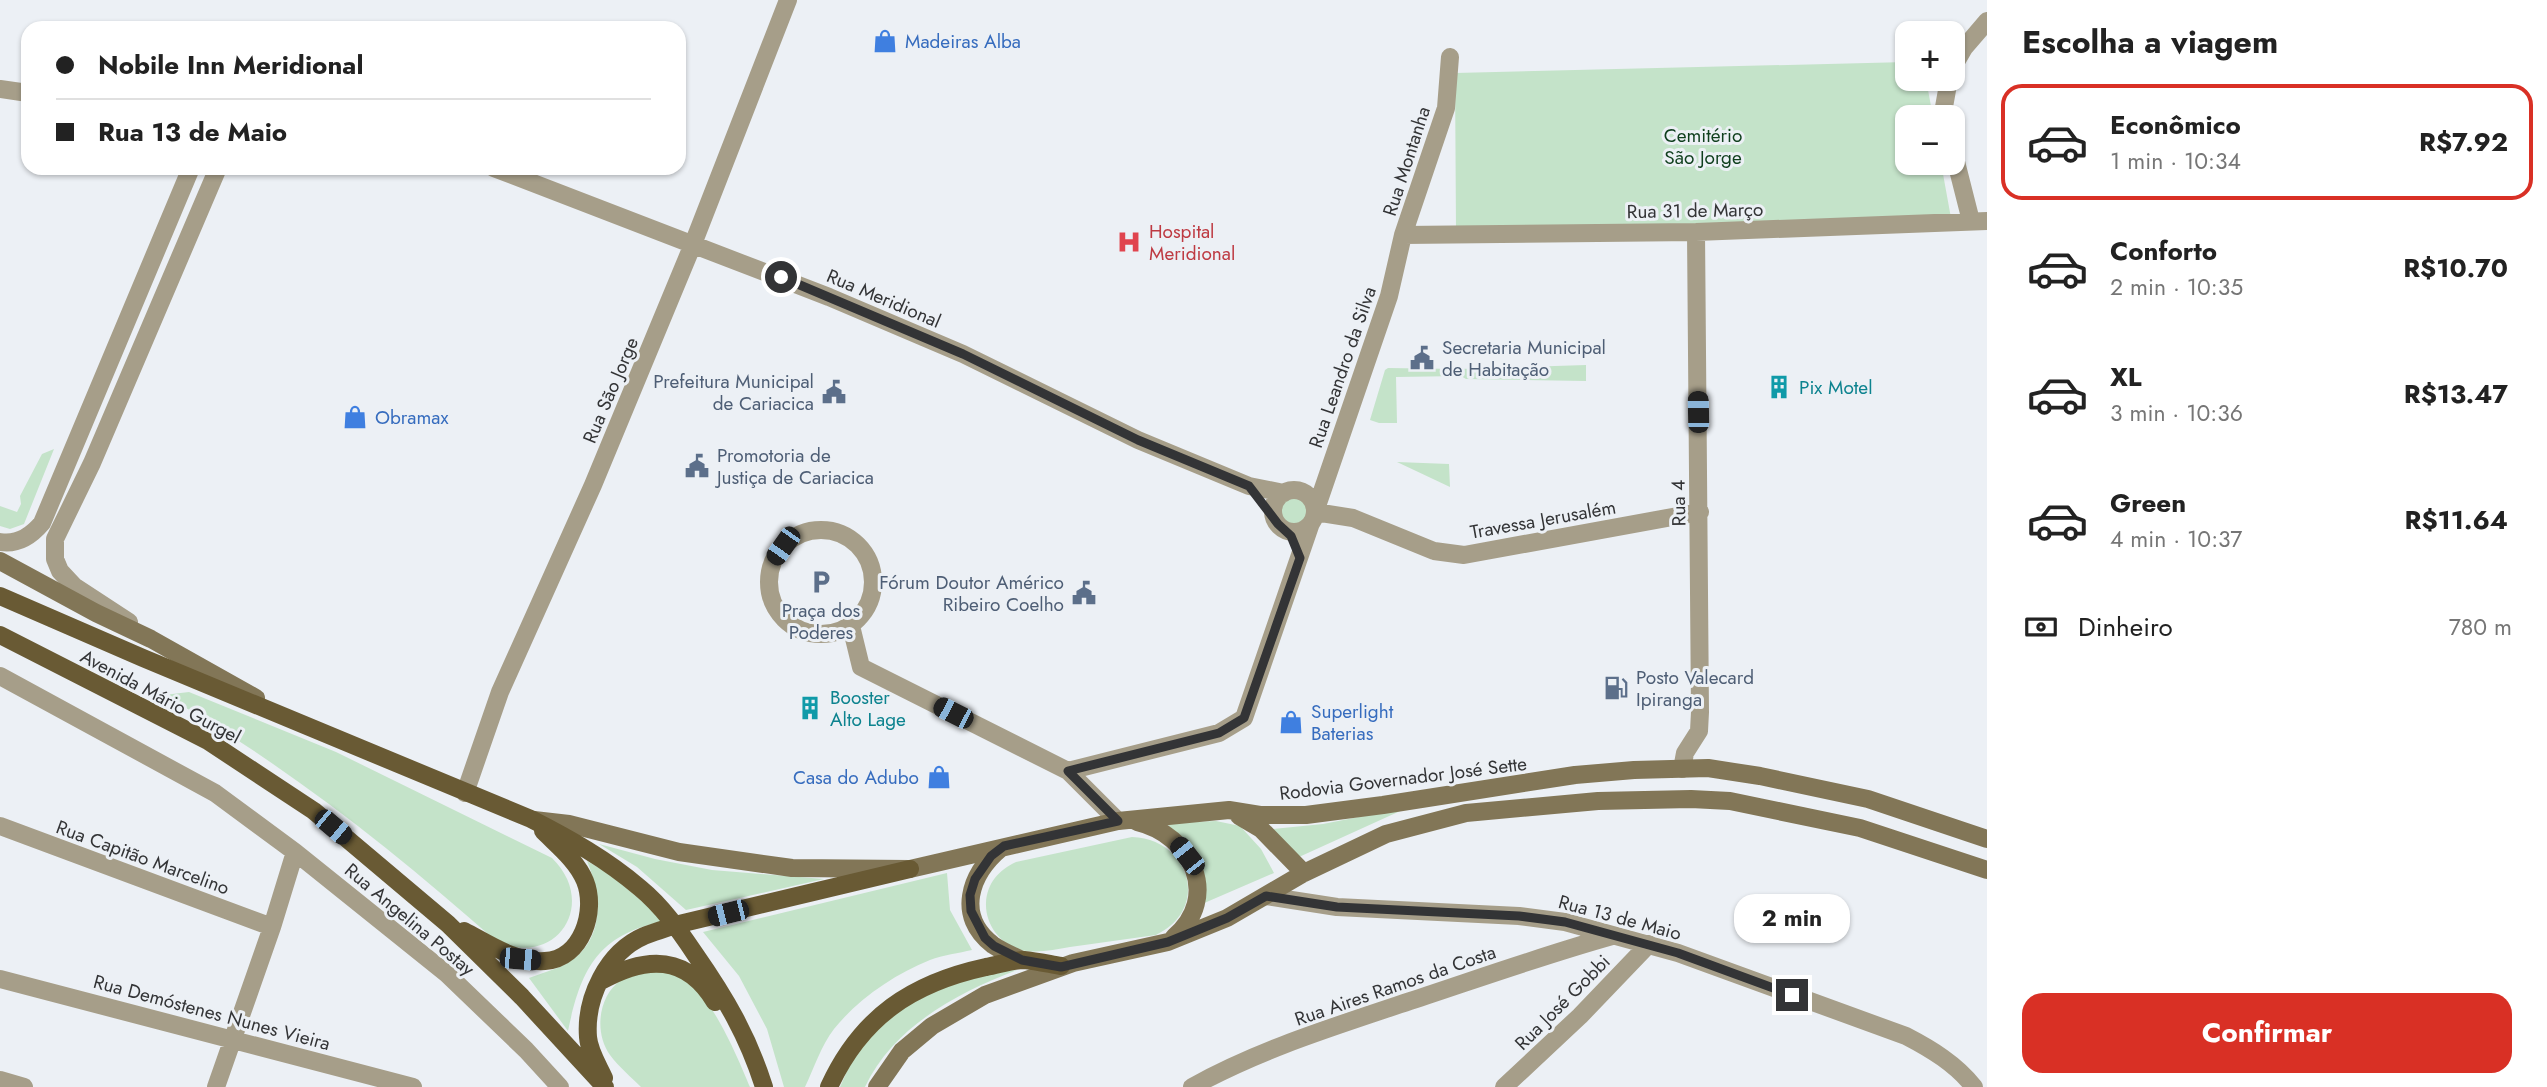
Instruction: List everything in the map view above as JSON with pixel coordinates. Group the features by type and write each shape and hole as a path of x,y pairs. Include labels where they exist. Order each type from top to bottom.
{"main road":[{"name":"Avenida Mário Gurgel","path":"0,561 169,649 292,719"},
{"name":"Avenida Mário Gurgel","path":"0,596 531,819 583,846 642,890 676,926 729,1003 751,1048 763,1085"},
{"name":"Avenida Mário Gurgel","path":"0,635 208,741 314,811 449,924 607,1087"},
{"name":"Rodovia Governador José Sette","path":"531,819 581,827 679,852 792,868 910,869 1118,821 1229,810 1261,815 1306,815 1575,775 1708,768 1868,799 1987,839"},
{"path":"1598,802 1662,791 1670,786 1682,769"},
{"path":"877,1087 902,1051 932,1026 985,995 1061,967 1168,942 1227,918 1304,873 1386,834 1466,813 1598,802 1691,799 1730,801 1860,828 1987,870"},
{"path":"1229,810 1261,829 1304,873"},
{"path":"449,924 520,959 546,961 564,955 579,942 588,922 585,881 568,856 531,819"},
{"path":"1118,821 1151,825 1166,834 1187,856 1195,872 1198,895 1195,908 1183,929 1168,942"},
{"path":"1004,846 991,856 975,879 970,895 971,911 985,938 994,946 1022,960 1061,967"},
{"path":"607,1087 588,1038 590,1012 597,984 623,950 643,936 676,926 910,869"},
{"path":"829,1087 838,1066 858,1040 877,1018 907,995 966,972 1022,960"},
{"path":"597,984 619,971 649,963 672,965 691,974 708,991 763,1085"}],"street":[{"name":"Rua São Jorge","path":"464,793 500,692 593,485 693,244 788,0"},
{"path":"1965,47 1987,21"},
{"name":"Rua Montanha","path":"1403,235 1446,108 1450,57"},
{"path":"0,89 21,92"},
{"path":"0,542 21,540 29,536 41,523 188,175"},
{"path":"169,649 74,586 57,565 55,539 95,456 215,175"},
{"name":"Rua Meridional","path":"512,175 793,282 963,354 1138,440 1249,486"},
{"path":"1962,175 1979,221"},
{"name":"Rua 31 de Março","path":"1403,235 1696,232 1979,221"},
{"name":"Rua 4","path":"1682,769 1685,752 1699,730 1700,721 1696,232"},
{"name":"Rua Leandro da Silva","path":"1068,771 1219,733 1244,718 1389,296 1403,235"},
{"path":"1249,486 1284,493"},
{"path":"1249,486 1291,536 1300,558"},
{"path":"1295,490 1312,500 1313,517 1297,531 1278,523 1274,507 1279,496 1295,490"},
{"name":"Travessa Jerusalém","path":"1313,517 1353,518 1434,551 1464,555 1700,512"},
{"path":"812,530 835,531 858,544 868,558 873,573 873,590 869,605 851,626 831,634 814,634 792,625 776,608 770,591 769,575 774,559 783,546 812,530"},
{"path":"851,626 861,667 1068,771 1118,821"},
{"name":"Rua Angelina Postay","path":"0,676 215,793 295,852 447,974 526,1050 560,1087"},
{"name":"Rua Capitão Marcelino","path":"0,826 272,927"},
{"path":"216,1087 295,852"},
{"name":"Rua 13 de Maio","path":"1266,896 1337,907 1541,918 1649,944 1906,1036 1928,1047 1972,1083"},
{"name":"Rua Aires Ramos da Costa","path":"1192,1087 1322,1031 1567,949 1616,936"},
{"name":"Rua José Gobbi","path":"1504,1087 1580,1016 1649,944"},
{"name":"Rua Demóstenes Nunes Vieira","path":"0,979 413,1087"},
{"path":"0,1080 24,1087"}],"green space":[{"name":"Cemitério São Jorge","path":"1895,62 1895,91 1928,91 1931,105 1895,105 1895,175 1943,175 1951,218 1456,230 1455,73"},
{"path":"1586,365 1586,381 1466,379 1461,376 1396,377 1397,423 1370,420 1385,370 1388,368"},
{"path":"54,449 24,524 10,529 0,526 0,506 17,512 21,504 20,496 42,454"},
{"path":"1397,462 1449,464 1450,487"},
{"path":"1293,491 1307,496 1312,510 1307,524 1293,529 1279,524 1274,510 1279,496"},
{"path":"189,692 336,752 552,858 566,876 572,894 571,912 564,927 552,939 537,946 518,947 496,941 417,873 336,809 252,750 164,695"},
{"path":"1409,807 1299,857 1273,829 1323,824"},
{"path":"1216,821 1240,826 1261,849 1274,873 1202,904 1187,843 1166,823"},
{"path":"1132,837 1152,841 1168,850 1180,862 1186,877 1188,893 1184,909 1173,923 1156,935 1032,951 1011,946 992,928 986,903 989,889 999,873 1010,865"},
{"path":"599,844 712,870 824,879 686,910 637,867"},
{"path":"587,861 611,875 665,921 623,935 608,945 596,958 579,989 568,1031 529,978 560,967 575,958 593,935 596,891"},
{"path":"947,873 950,910 972,950 930,960 878,988 834,1029 821,1050 805,1087 784,1087 767,1029 739,976 703,932"},
{"path":"1017,970 950,1001 929,1015 892,1047 865,1087 840,1087 855,1053 888,1019 930,990 966,975"},
{"path":"641,971 675,973 699,992 720,1023 750,1087 641,1087 617,1064 602,1036 600,1026 603,1005 613,987"}],"place":[{"name":"Madeiras Alba","path":"885,41"},
{"name":"Hospital Meridional","path":"1129,242"},
{"name":"Secretaria Municipal de Habitação","path":"1422,358"},
{"name":"Pix Motel","path":"1779,387"},
{"name":"Prefeitura Municipal de Cariacica","path":"834,392"},
{"name":"Obramax","path":"355,417"},
{"name":"Promotoria de Justiça de Cariacica","path":"697,466"},
{"name":"Praça dos Poderes","path":"821,582"},
{"name":"Fórum Doutor Américo Ribeiro Coelho","path":"1084,593"},
{"name":"Posto Valecard Ipiranga","path":"1616,688"},
{"name":"Booster Alto Lage","path":"810,708"},
{"name":"Superlight Baterias","path":"1291,722"},
{"name":"Casa do Adubo","path":"939,777"}],"route":[{"path":"781,277 963,354 1138,440 1249,486 1278,524 1291,536 1300,558 1244,718 1219,733 1068,771 1118,821 1004,846 991,856 975,879 970,895 971,911 978,926 994,946 1022,960 1061,967 1168,942 1227,918 1266,896 1337,907 1519,916 1565,922 1678,953 1792,995"}]}
